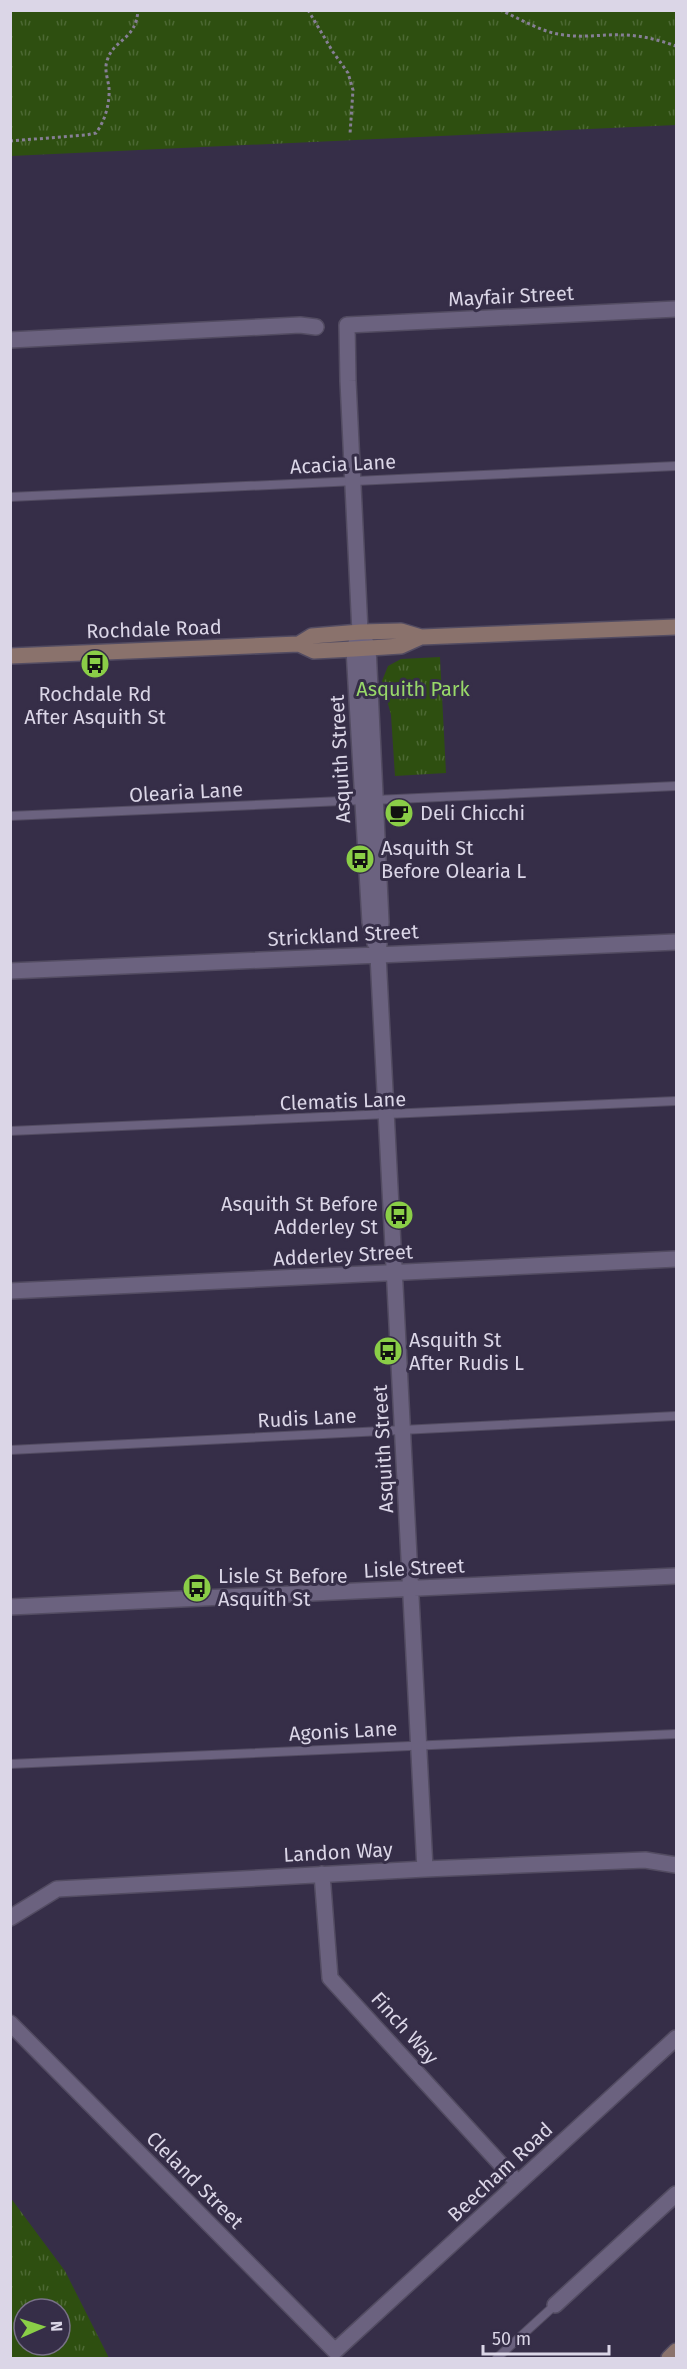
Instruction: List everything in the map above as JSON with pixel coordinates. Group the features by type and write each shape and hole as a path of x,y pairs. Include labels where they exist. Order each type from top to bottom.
{"main road":[{"name":"Rochdale Road","path":"299,644 312,636 360,632 401,632 420,637 676,627"},
{"name":"Rochdale Road","path":"10,657 299,644 314,651 401,646 420,637"},
{"path":"669,2358 676,2351"}],"street":[{"name":"Mayfair Street","path":"347,325 676,309"},
{"path":"10,340 300,325 316,327"},
{"name":"Asquith Street","path":"347,325 352,480 369,800 370,922 378,955 425,1869"},
{"name":"Strickland Street","path":"10,971 676,942"},
{"name":"Adderley Street","path":"10,1291 676,1259"},
{"name":"Lisle Street","path":"10,1607 676,1576"},
{"name":"Landon Way","path":"10,1918 57,1889 322,1874 645,1860 676,1865"},
{"name":"Finch Way","path":"322,1874 330,1978 518,2183"},
{"name":"Cleland Street","path":"10,2023 335,2351 351,2337"},
{"name":"Beecham Road","path":"351,2337 676,2038"},
{"path":"555,2305 676,2194"}],"lane":[{"name":"Acacia Lane","path":"10,497 676,466"},
{"name":"Olearia Lane","path":"10,816 676,786"},
{"name":"Clematis Lane","path":"10,1131 676,1101"},
{"name":"Rudis Lane","path":"10,1450 676,1416"},
{"name":"Agonis Lane","path":"10,1764 676,1734"},
{"path":"497,2358 555,2305"}],"path":[{"path":"10,141 96,133 104,120 108,100 106,63 112,50 135,27 138,10"},
{"path":"308,10 348,73 353,90 350,134"},
{"path":"500,10 543,30 564,35 631,35 676,46"}],"green space":[{"path":"10,11 676,11 676,125 11,156"},
{"name":"Asquith Park","path":"440,657 446,773 395,776 391,715 382,681 388,666 401,659"},
{"path":"10,2197 65,2271 109,2358 11,2358"},
{"path":"11,2288 14,2297 12,2297 12,2357 46,2358 11,2358"}],"place":[{"name":"Rochdale Rd After Asquith St","path":"95,664"},
{"name":"Deli Chicchi","path":"399,813"},
{"name":"Asquith St Before Olearia L","path":"360,859"},
{"name":"Asquith St Before Adderley St","path":"399,1215"},
{"name":"Asquith St After Rudis L","path":"388,1351"},
{"name":"Lisle St Before Asquith St","path":"197,1588"}]}
